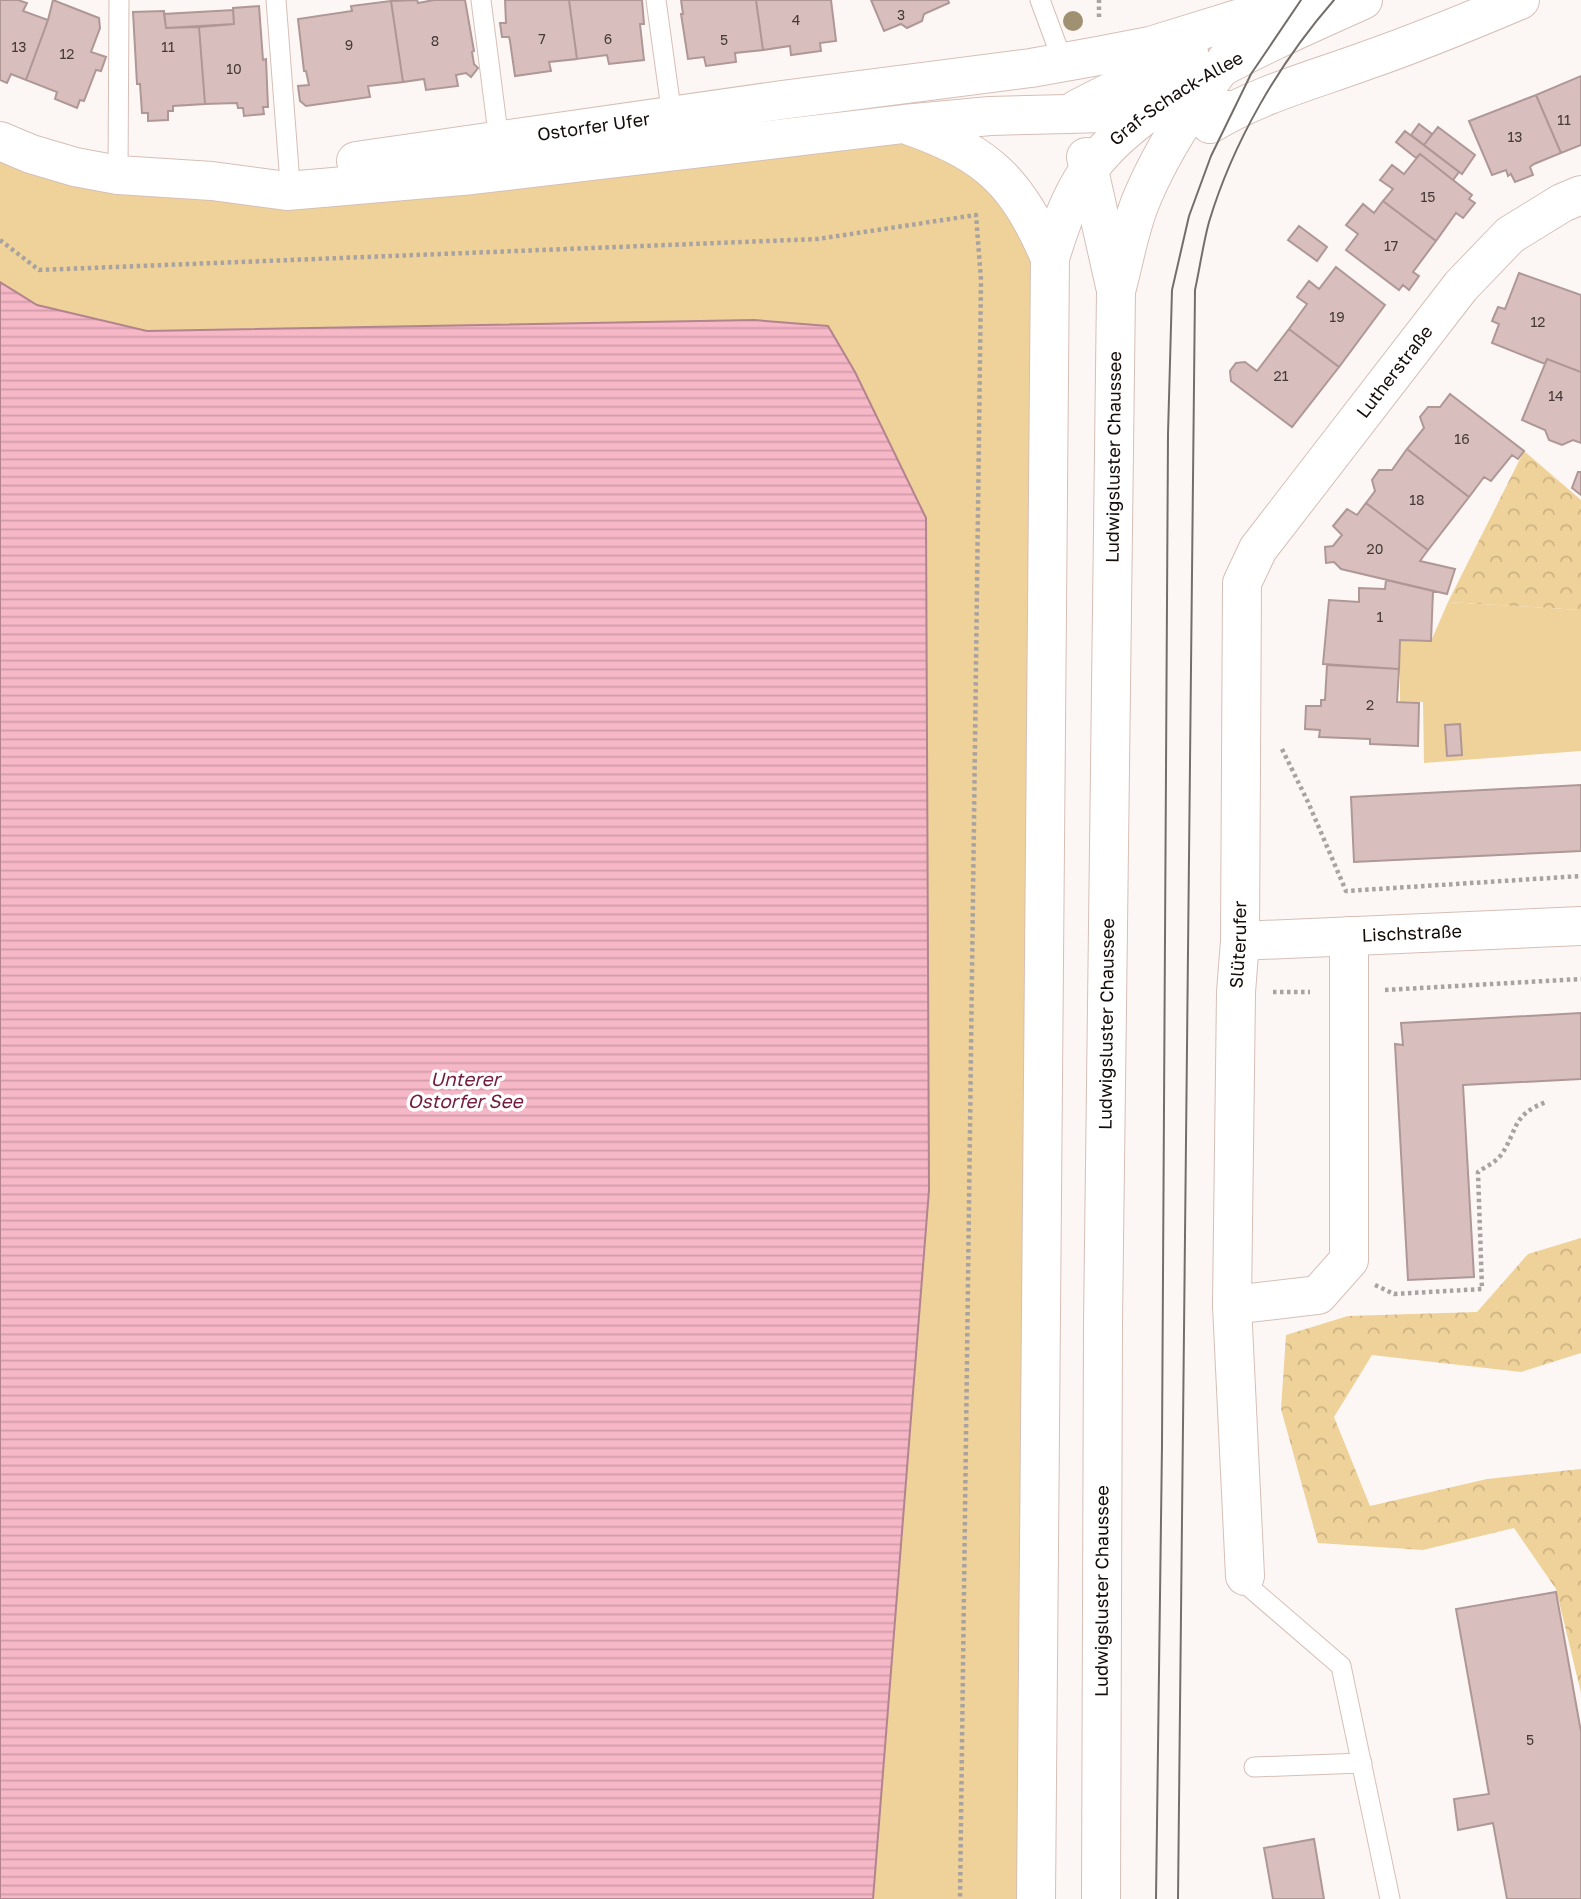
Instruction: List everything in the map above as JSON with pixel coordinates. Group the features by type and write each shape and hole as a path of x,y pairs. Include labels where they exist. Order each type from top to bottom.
{"street":[{"name":"Graf-Schack-Allee","path":"1050,258 1065,209 1089,169 1117,139 1170,111 1181,91 1317,20 1363,0"},
{"path":"1160,157 1233,110 1421,42 1520,0"},
{"name":"Ostorfer Ufer","path":"212,181 1063,62 1150,46 1276,3"},
{"name":"Graf-Schack-Allee","path":"1067,114 1192,51 1276,3"},
{"path":"1217,72 1276,3"},
{"name":"Ostorfer Ufer","path":"976,75 1036,93 1067,114 1081,141 1089,169 1116,291"},
{"name":"Ostorfer Ufer","path":"0,141 31,154 75,167 118,175 212,181 287,191 473,175 990,116 1233,110"},
{"name":"Ludwigsluster Chaussee","path":"1101,1899 1103,1337 1116,291 1139,206 1160,157 1170,111"},
{"name":"Ostorfer Ufer","path":"904,124 941,137 974,155 1007,182 1033,219 1050,258"},
{"name":"Lutherstraße","path":"1242,583 1258,548 1461,286 1510,235 1562,203 1581,195"},
{"path":"1037,1899 1050,258"},
{"name":"Slüterufer","path":"1242,583 1240,941 1236,992 1232,1305 1245,1576"},
{"name":"Lischstraße","path":"1240,941 1581,926"},
{"path":"1232,1305 1273,1298 1318,1295 1349,1260 1349,936"}],"lane":[{"path":"118,175 119,0"},
{"path":"276,0 289,170"},
{"path":"481,0 499,141"},
{"path":"656,0 672,116"},
{"path":"1040,0 1063,62"},
{"path":"1245,1576 1247,1585 1341,1666 1390,1899"},
{"path":"1254,1767 1362,1763"}],"path":[{"path":"0,240 39,270 818,239 976,215 981,280 960,1899"},
{"path":"1276,738 1308,802 1346,891 1581,876"},
{"path":"1269,992 1350,993 1581,979"},
{"path":"1370,1279 1374,1284 1394,1294 1482,1289 1478,1172 1500,1156 1515,1125 1530,1108 1546,1102"}],"green space":[{"path":"904,124 1007,182 1050,258 1036,1899 873,1899 929,1190 926,518 855,372 828,326 754,320 147,331 37,305 0,282 0,141 212,181"},
{"path":"1524,451 1581,500 1581,610 1448,602"},
{"path":"1448,602 1581,610 1581,751 1424,763 1423,702 1400,701 1400,640 1431,641"},
{"path":"1581,1238 1581,1353 1521,1372 1372,1355 1334,1417 1370,1506 1487,1479 1581,1469 1581,1693 1556,1589 1514,1528 1423,1550 1318,1543 1281,1409 1286,1335 1348,1316 1477,1312 1528,1254"}],"water":[{"name":"Unterer Ostorfer See","path":"0,282 37,305 147,331 754,320 828,326 855,372 926,518 929,1190 873,1899 0,1899"}],"building":[{"path":"0,0 27,3 23,11 48,20 26,80 11,74 7,83 0,80"},
{"path":"53,0 99,18 100,28 91,52 106,57 101,71 96,70 84,101 80,100 77,108 55,99 57,92 26,80"},
{"path":"417,0 418,3 465,0 474,64 478,68 471,77 466,73 456,75 458,86 426,90 424,79 403,82 391,1"},
{"path":"505,0 569,0 577,59 549,62 551,71 515,76 509,37 502,37 500,23 506,23"},
{"path":"569,0 642,0 644,24 640,24 644,60 609,64 607,55 577,59"},
{"path":"681,0 756,0 763,50 735,53 736,62 706,66 704,57 688,59"},
{"path":"756,0 831,0 836,41 820,43 821,51 791,55 790,46 763,50"},
{"path":"871,0 948,0 949,3 924,14 922,21 907,28 901,24 884,31"},
{"path":"391,1 403,82 368,86 370,97 306,106 300,101 298,86 309,85 304,71 298,19 352,11 351,6"},
{"path":"259,6 263,60 266,59 268,107 263,107 264,114 244,116 243,108 238,108 237,103 205,104 199,27 234,24 233,8"},
{"path":"233,10 234,24 166,28 164,14"},
{"path":"164,11 166,28 199,27 205,104 173,106 173,111 168,111 168,120 148,121 148,113 142,113 140,84 137,84 133,12"},
{"path":"1581,76 1581,145 1561,153 1536,95"},
{"path":"1536,95 1561,153 1534,164 1530,167 1533,175 1515,182 1506,170 1492,175 1469,121"},
{"path":"1419,124 1432,134 1424,145 1411,135"},
{"path":"1438,127 1475,155 1462,174 1424,145"},
{"path":"1405,131 1459,172 1453,180 1420,154 1416,158 1396,142"},
{"path":"1420,154 1472,195 1469,199 1475,203 1463,218 1456,213 1436,241 1383,201 1393,189 1380,180 1392,165 1404,174"},
{"path":"1383,201 1436,241 1413,272 1419,276 1409,290 1403,285 1399,290 1346,250 1358,234 1346,225 1363,204 1374,213"},
{"path":"1299,226 1327,247 1317,261 1288,240"},
{"path":"1336,267 1385,305 1339,367 1289,329 1307,304 1297,297 1309,281 1319,289"},
{"path":"1519,273 1581,295 1581,372 1547,359 1545,364 1492,343 1499,324 1492,321 1498,307 1505,309"},
{"path":"1289,329 1339,367 1292,427 1231,381 1230,371 1236,363 1245,362 1257,371"},
{"path":"1547,359 1581,372 1581,443 1573,440 1562,445 1549,440 1545,430 1522,420"},
{"path":"1450,394 1524,451 1518,459 1512,455 1491,481 1484,477 1469,497 1407,449 1424,428 1420,417 1428,407 1440,407"},
{"path":"1407,449 1469,497 1428,550 1366,503 1375,491 1372,480 1379,470 1392,470"},
{"path":"1578,472 1581,472 1581,495 1572,488"},
{"path":"1366,503 1428,550 1420,561 1455,569 1447,594 1341,569 1334,562 1326,563 1325,547 1333,546 1342,535 1333,526 1347,509 1357,515"},
{"path":"1386,580 1433,591 1431,641 1400,640 1399,669 1323,664 1329,600 1359,602 1359,588 1385,589"},
{"path":"1327,665 1399,669 1397,702 1419,703 1418,746 1370,744 1370,739 1319,737 1320,730 1305,729 1306,706 1321,706 1321,700 1325,700"},
{"path":"1460,724 1462,755 1447,756 1445,725"},
{"path":"1581,785 1581,851 1354,862 1351,797"},
{"path":"1581,1013 1581,1079 1463,1085 1474,1277 1408,1280 1395,1044 1403,1045 1401,1023"},
{"path":"1556,1592 1581,1732 1581,1899 1507,1899 1493,1823 1458,1830 1454,1799 1489,1794 1456,1609"},
{"path":"1314,1839 1324,1899 1273,1899 1264,1848"}],"tram line":[{"path":"1156,1899 1162,1445 1168,434 1172,290 1189,216 1211,156 1251,74 1301,0"},
{"path":"1178,1899 1195,290 1209,222 1231,162 1277,77 1334,0"}]}
